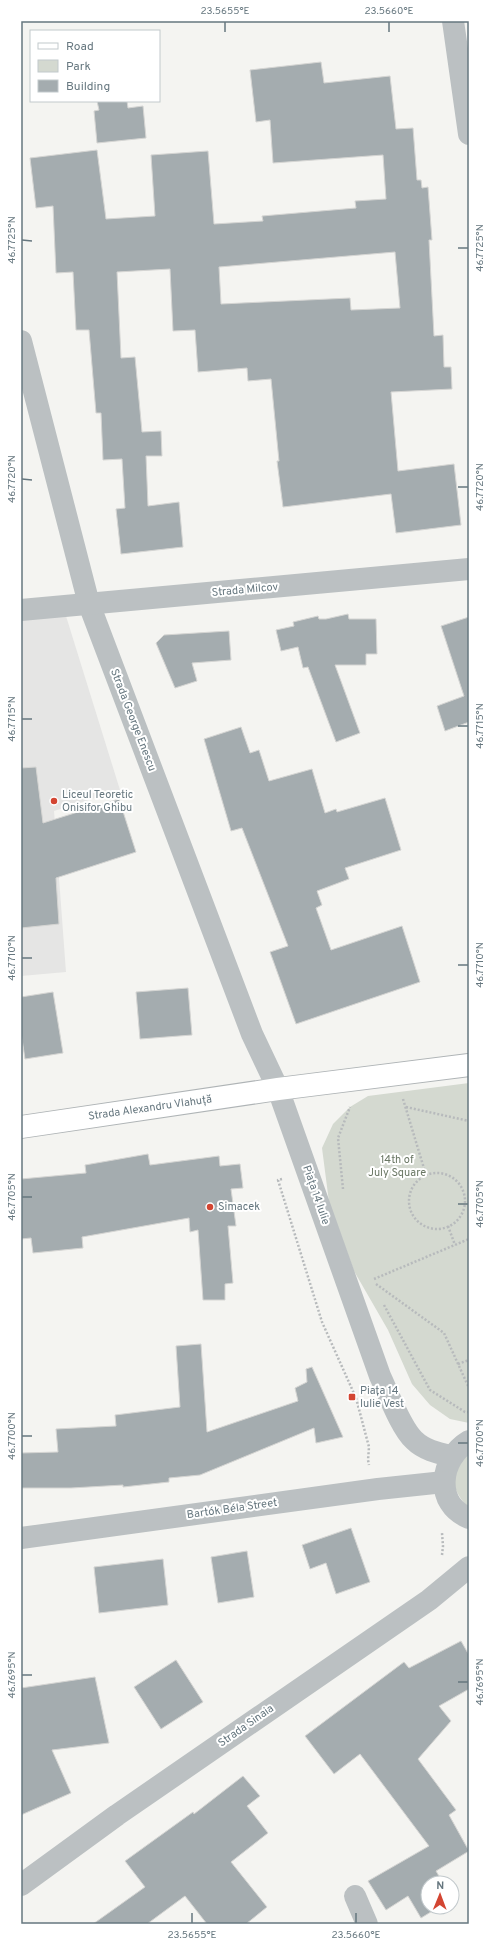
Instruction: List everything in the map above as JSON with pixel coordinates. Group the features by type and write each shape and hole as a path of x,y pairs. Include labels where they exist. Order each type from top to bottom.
{"main road":[{"path":"278,1089 469,1065"},
{"name":"Strada Alexandru Vlahuță","path":"21,1127 278,1089"}],"street":[{"path":"453,21 469,134"},
{"name":"Strada George Enescu","path":"21,341 89,604 252,1034 278,1089"},
{"name":"Strada Milcov","path":"21,610 469,569"},
{"name":"Piața 14 Iulie","path":"278,1089 348,1290 380,1376 414,1440 431,1451 451,1456"},
{"path":"469,1442 460,1447 451,1456 446,1469 444,1482 447,1496 454,1507 469,1518"},
{"name":"Bartók Béla Street","path":"21,1538 378,1489 444,1482"},
{"name":"Strada Sinaia","path":"21,1885 117,1815 428,1600 469,1567"},
{"path":"355,1896 367,1924"}],"path":[{"path":"401,1092 426,1175"},
{"path":"345,1194 342,1186 338,1138 350,1107 356,1104"},
{"path":"405,1107 469,1121"},
{"path":"435,1173 445,1174 453,1178 460,1185 464,1194 465,1204 462,1213 456,1221 440,1229 423,1225 411,1212 409,1203 412,1186 426,1175 435,1173"},
{"path":"448,1226 455,1245"},
{"path":"371,1280 469,1239"},
{"path":"371,1280 375,1287"},
{"path":"371,1280 444,1334 469,1388"},
{"path":"382,1301 430,1390 465,1412 469,1412"},
{"path":"458,1364 469,1360"}],"shaded area":[{"name":"Liceul Teoretic Onisifor Ghibu","path":"66,616 120,790 54,811 66,972 21,976 21,620"}],"green space":[{"name":"14th of July Square","path":"469,1083 469,1423 450,1419 430,1405 412,1384 388,1330 354,1271 329,1202 322,1148 333,1124 350,1107 368,1096"},
{"path":"469,1451 469,1508 456,1490 454,1475 455,1469 459,1462"}],"building":[{"path":"321,62 324,83 390,76 396,129 413,128 417,180 421,180 422,188 428,187 432,240 429,240 434,336 443,335 444,367 451,367 452,389 391,392 398,471 454,464 461,525 396,533 391,494 283,507 277,461 279,461 271,379 248,381 247,368 198,372 195,330 173,331 170,269 117,272 121,358 135,357 142,432 161,431 162,456 146,456 148,506 179,502 183,547 121,554 116,509 125,508 122,459 103,460 101,413 96,413 89,330 76,330 73,272 56,273 53,206 36,208 30,158 97,150 106,219 155,216 151,155 208,151 214,224 263,221 262,216 356,208 355,201 386,199 383,155 273,163 270,120 256,122 250,70","holes":["395,252 400,308 351,310 350,298 221,304 219,267"]},
{"path":"97,102 127,102 128,108 143,106 146,138 97,143 94,111 99,110"},
{"path":"348,614 349,619 376,619 377,654 366,654 366,665 335,665 360,733 336,742 308,667 303,668 298,647 281,651 276,630 294,626 293,622 318,616 319,619 326,619"},
{"path":"469,617 469,722 445,731 437,706 464,696 441,626"},
{"path":"229,631 231,660 192,663 197,681 175,688 156,643 164,635"},
{"path":"241,727 250,753 259,750 269,781 312,769 325,813 336,809 337,812 385,798 401,850 345,868 349,879 317,891 322,905 316,908 331,950 402,926 420,982 296,1024 270,952 288,946 242,828 231,831 204,739"},
{"path":"36,767 43,823 119,799 136,852 56,878 59,924 21,928 21,768"},
{"path":"188,988 192,1035 140,1039 136,992"},
{"path":"53,992 63,1053 25,1059 21,1032 21,997"},
{"path":"148,1154 150,1165 219,1156 220,1166 240,1164 243,1188 231,1189 236,1226 228,1226 233,1283 225,1284 225,1300 203,1300 198,1230 190,1232 189,1218 82,1237 83,1248 33,1253 31,1238 21,1239 21,1179 86,1173 85,1165"},
{"path":"201,1344 207,1432 298,1401 295,1388 307,1382 306,1369 312,1367 343,1437 316,1443 314,1428 200,1475 169,1478 169,1482 123,1487 123,1485 71,1488 21,1488 21,1453 58,1452 56,1429 116,1426 115,1415 180,1407 176,1346"},
{"path":"351,1528 370,1582 336,1594 326,1563 310,1569 302,1545"},
{"path":"247,1551 254,1597 218,1603 211,1557"},
{"path":"163,1559 168,1605 99,1613 94,1567"},
{"path":"461,1641 469,1655 469,1689 439,1706 451,1721 418,1759 456,1810 449,1815 469,1851 436,1871 438,1875 420,1875 420,1915 426,1915 421,1918 408,1896 386,1910 368,1881 429,1846 360,1754 334,1774 305,1736 404,1662 409,1668"},
{"path":"176,1660 203,1702 161,1729 134,1687"},
{"path":"95,1677 109,1743 52,1750 71,1793 21,1815 21,1688"},
{"path":"243,1776 260,1796 247,1806 268,1833 231,1862 267,1907 246,1924 207,1924 185,1896 147,1924 93,1924 145,1887 125,1861 193,1812 194,1814"}],"place":[{"name":"Liceul Teoretic Onisifor Ghibu","path":"54,801"},
{"name":"Simacek","path":"210,1207"},
{"name":"Piața 14 Iulie Vest","path":"352,1397"}]}
